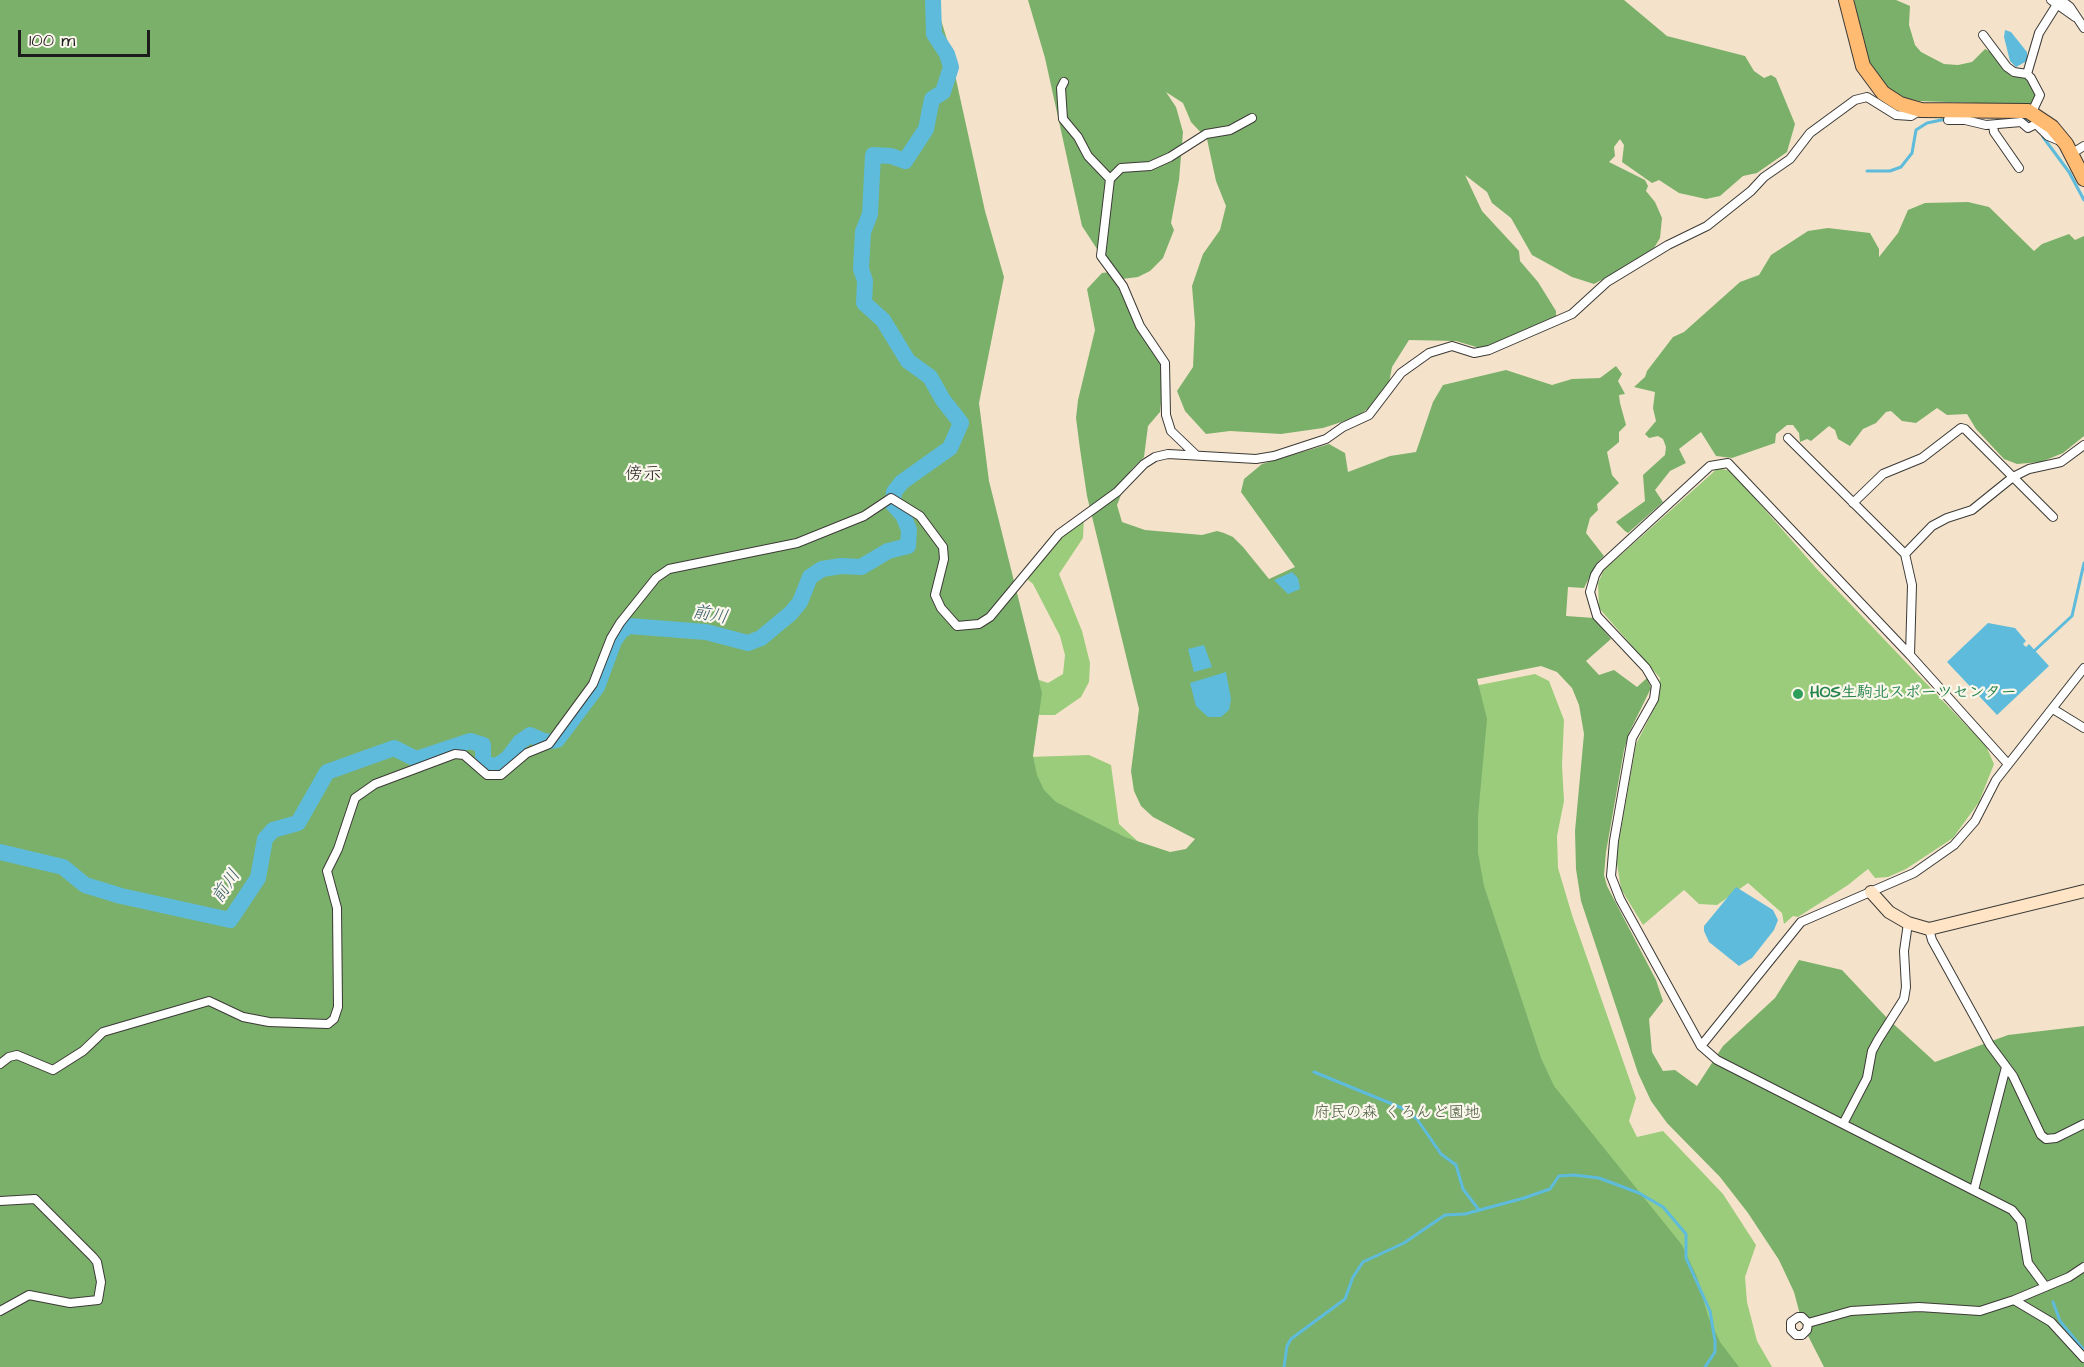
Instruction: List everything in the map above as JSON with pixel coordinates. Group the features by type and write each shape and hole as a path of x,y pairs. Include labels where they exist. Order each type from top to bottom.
{"main road":[{"path":"1846,0 1863,66 1883,93 1900,104 1921,110 2015,108 2032,112 2052,127 2069,149 2084,179"}],"street":[{"path":"2032,112 2040,95 2027,74 2039,33 2056,2 2079,19 2084,28"},
{"path":"1983,34 2007,68 2014,72 2027,74"},
{"path":"1064,82 1061,88 1063,119 1078,137 1088,156 1110,179"},
{"path":"0,1064 16,1055 53,1070 83,1051 103,1032 209,1001 243,1017 269,1022 328,1024 334,1019 338,1007 337,908 327,872 338,849 355,798 375,784 455,754 464,755 487,775 501,775 527,753 552,741 593,684 610,638 620,623 656,578 669,569 797,543 864,516 895,499 920,516 940,540 944,552 935,595 949,619 957,626 966,627 979,624 990,616 1059,534 1117,492 1144,464 1155,457 1168,454 1256,459 1326,439 1342,427 1369,415 1401,374 1429,353 1452,346 1474,353 1489,350 1572,314 1607,282 1668,245 1699,232 1715,220 1764,177 1790,159 1810,133 1855,100 1867,97 1896,115 1911,117 1921,110"},
{"path":"1196,455 1171,431 1166,415 1165,363 1140,326 1123,286 1101,256 1110,179 1121,168 1150,166 1170,157 1206,134 1230,130 1252,118"},
{"path":"1948,120 1993,125 2021,122 2028,128 2036,124 2048,136 2069,149 2084,146"},
{"path":"1993,125 1994,132 2019,168"},
{"path":"1853,503 1883,474 1922,458 1960,428 1965,429 2053,517"},
{"path":"1788,438 1905,554 1912,585 1910,655"},
{"path":"1905,554 1932,526 1947,518 1972,510 2013,477 2029,469 2061,462 2084,445"},
{"path":"2008,764 1910,655 1728,463 1710,466 1600,567 1595,575 1590,592 1598,615 1646,668 1656,685 1654,699 1632,738 1614,841 1611,876 1620,900 1701,1046 1717,1060 1844,1122 2012,1210 2021,1221 2028,1263 2045,1286"},
{"path":"1701,1046 1801,922 1914,873 1954,845 1975,821 1996,780 2084,668"},
{"path":"2053,709 2084,728"},
{"path":"1871,892 1889,912 1908,923 1929,929 2084,891"},
{"path":"1844,1122 1867,1078 1872,1051 1904,999 1906,987 1904,951 1908,923"},
{"path":"1929,929 1932,940 1984,1035 2006,1067 2037,1128 2046,1139 2056,1138 2084,1124"},
{"path":"1974,1190 2006,1067"},
{"path":"0,1201 35,1199 97,1262 101,1282 98,1300 70,1303 29,1295 0,1311"},
{"path":"1808,1323 1851,1311 1919,1307 1980,1311 2014,1300 2069,1277 2084,1267"},
{"path":"2014,1300 2051,1322 2084,1358"}],"green space":[{"path":"0,0 935,0 948,43 985,211 1004,277 979,403 989,481 1042,693 1033,756 1037,775 1044,790 1056,802 1125,837 1170,852 1186,849 1195,839 1153,817 1141,806 1134,791 1131,771 1139,709 1087,496 1080,449 1076,418 1078,400 1095,330 1087,289 1102,273 1111,272 1147,344 1161,360 1164,375 1160,412 1148,426 1144,457 1131,470 1117,505 1122,522 1145,530 1202,535 1217,531 1224,533 1233,537 1243,547 1269,579 1295,567 1241,492 1244,479 1262,464 1329,444 1345,453 1348,472 1390,456 1416,452 1433,402 1443,385 1506,370 1552,385 1572,379 1600,378 1616,366 1622,374 1618,381 1625,394 1619,395 1626,425 1619,432 1619,442 1607,452 1612,475 1619,483 1597,504 1598,510 1590,518 1586,533 1604,556 1596,564 1584,588 1568,587 1566,616 1594,618 1611,639 1586,661 1599,675 1614,670 1637,687 1647,678 1651,688 1629,733 1624,750 1604,875 1607,886 1656,980 1663,1001 1649,1019 1652,1052 1663,1071 1675,1070 1697,1086 1723,1046 1775,998 1799,960 1842,970 1888,1019 1935,1062 2008,1035 2084,1026 2084,1367 1824,1367 1803,1326 1794,1292 1779,1260 1748,1213 1720,1177 1667,1123 1651,1101 1638,1073 1581,901 1576,869 1575,831 1584,734 1579,705 1572,688 1557,672 1541,666 1477,679 1487,719 1478,816 1478,853 1484,886 1541,1058 1554,1086 1682,1245 1697,1277 1708,1316 1720,1342 1739,1367 0,1367"},
{"path":"1028,0 1624,0 1667,36 1745,56 1754,71 1764,78 1771,75 1776,78 1795,124 1787,152 1757,173 1743,176 1720,196 1706,199 1679,193 1659,180 1652,183 1622,162 1624,145 1620,139 1614,147 1615,156 1609,162 1645,180 1648,186 1646,191 1655,202 1662,218 1660,238 1654,248 1631,264 1594,284 1572,277 1532,255 1511,218 1492,203 1487,192 1465,175 1482,211 1519,251 1520,261 1538,282 1556,311 1556,318 1483,349 1456,341 1409,340 1392,367 1389,383 1378,401 1357,417 1323,428 1281,434 1230,431 1206,434 1185,411 1177,391 1193,367 1195,323 1192,286 1203,254 1220,230 1226,206 1216,181 1207,139 1191,122 1183,103 1166,92 1176,107 1183,132 1179,180 1171,223 1174,230 1163,258 1150,271 1138,277 1122,279 1097,249 1082,226 1045,58"},
{"path":"1854,0 1896,0 1910,6 1909,25 1915,45 1921,52 1944,64 1958,65 1972,62 1985,49 1991,52 2009,73 2028,78 2038,95 2032,105 1919,101 1897,96 1882,84 1868,61"},
{"path":"1968,202 1989,207 2034,251 2042,244 2069,234 2075,240 2084,236 2084,436 2063,453 2041,462 2017,464 2004,459 1976,429 1967,414 1947,415 1937,408 1916,423 1902,421 1891,411 1886,412 1876,423 1863,429 1850,446 1838,439 1835,430 1829,426 1811,441 1807,439 1800,442 1799,433 1793,425 1787,425 1776,434 1775,443 1732,458 1716,456 1701,432 1679,449 1686,463 1670,471 1655,490 1663,502 1628,533 1616,522 1645,501 1643,475 1665,455 1666,447 1663,439 1658,436 1649,438 1645,434 1656,421 1653,408 1655,392 1634,387 1645,377 1647,371 1673,337 1684,332 1740,282 1759,275 1771,255 1808,231 1828,228 1870,233 1879,249 1879,257 1898,233 1908,210 1925,203"},
{"name":"HOS生駒北スポーツセンター","path":"1718,468 1731,471 1816,568 1986,746 1994,764 1979,802 1953,838 1906,869 1888,877 1875,878 1868,869 1848,885 1798,917 1793,916 1784,924 1782,913 1748,883 1717,905 1699,904 1684,890 1643,925 1621,889 1616,857 1636,744 1657,703 1660,678 1599,608 1598,583 1604,570"},
{"name":"府民の森 くろんど園地","path":"1084,517 1083,538 1059,574 1082,631 1090,663 1089,682 1081,697 1055,715 1028,715 1029,757 1089,755 1111,765 1119,824 1146,849 1179,859 1434,694 1535,674 1549,681 1564,720 1562,765 1564,801 1557,836 1558,868 1572,915 1636,1098 1629,1121 1637,1137 1663,1131 1723,1194 1756,1245 1745,1277 1747,1302 1757,1341 1772,1367 1151,1367 925,676 1036,679 1048,683 1063,674 1065,655 1060,636 1033,584 1025,577 1048,549"}],"water":[{"path":"2005,30 2011,32 2027,52 2027,61 2016,67 2010,61 2004,37"},
{"path":"1292,572 1298,578 1300,589 1288,594 1274,580"},
{"path":"1988,623 2015,628 2026,641 2023,644 2026,647 2029,644 2049,666 1997,715 1947,662"},
{"path":"1204,645 1212,667 1194,672 1188,649"},
{"path":"1226,672 1231,699 1229,710 1221,717 1208,717 1196,706 1190,683"},
{"path":"1736,887 1773,910 1778,920 1774,930 1752,958 1739,966 1709,942 1704,931 1704,926"}],"waterway":[{"name":"前川","path":"0,852 63,867 85,885 121,896 230,920 258,878 265,839 273,830 298,823 327,772 394,748 416,759 470,741 483,745 483,764 497,766 530,735 546,742 557,740 597,687 614,641 621,631 629,626 706,632 748,643 761,638 791,613 800,602 810,577 822,569 841,566 861,567 888,551 908,546 909,530 903,515 893,504 894,492 902,482 950,448 961,423 943,400 930,377 908,361 883,320 864,303 865,281 861,269 863,232 870,214 873,155 891,156 905,161 926,129 932,99 943,92 951,67 947,54 934,34 933,0"},
{"path":"2019,117 2030,120 2033,125"},
{"path":"1867,171 1890,171 1901,167 1912,153 1916,130 1927,123 1946,119"},
{"path":"2043,137 2069,172 2084,200"},
{"path":"2033,652 2072,616 2084,563"},
{"path":"1314,1072 1402,1108 1417,1119 1441,1154 1456,1165 1463,1189 1479,1210"},
{"path":"1284,1367 1287,1346 1291,1339 1345,1299 1353,1277 1363,1262 1404,1243 1445,1215 1465,1214 1524,1198 1550,1189 1559,1176 1574,1175 1599,1178 1639,1193 1663,1207 1686,1234 1686,1258 1710,1311 1715,1341 1715,1352 1705,1367"},
{"path":"2053,1302 2060,1321 2084,1350"}],"place":[{"name":"HOS生駒北スポーツセンター","path":"1798,694"}],"district":[{"name":"傍示","path":"643,475"}]}
